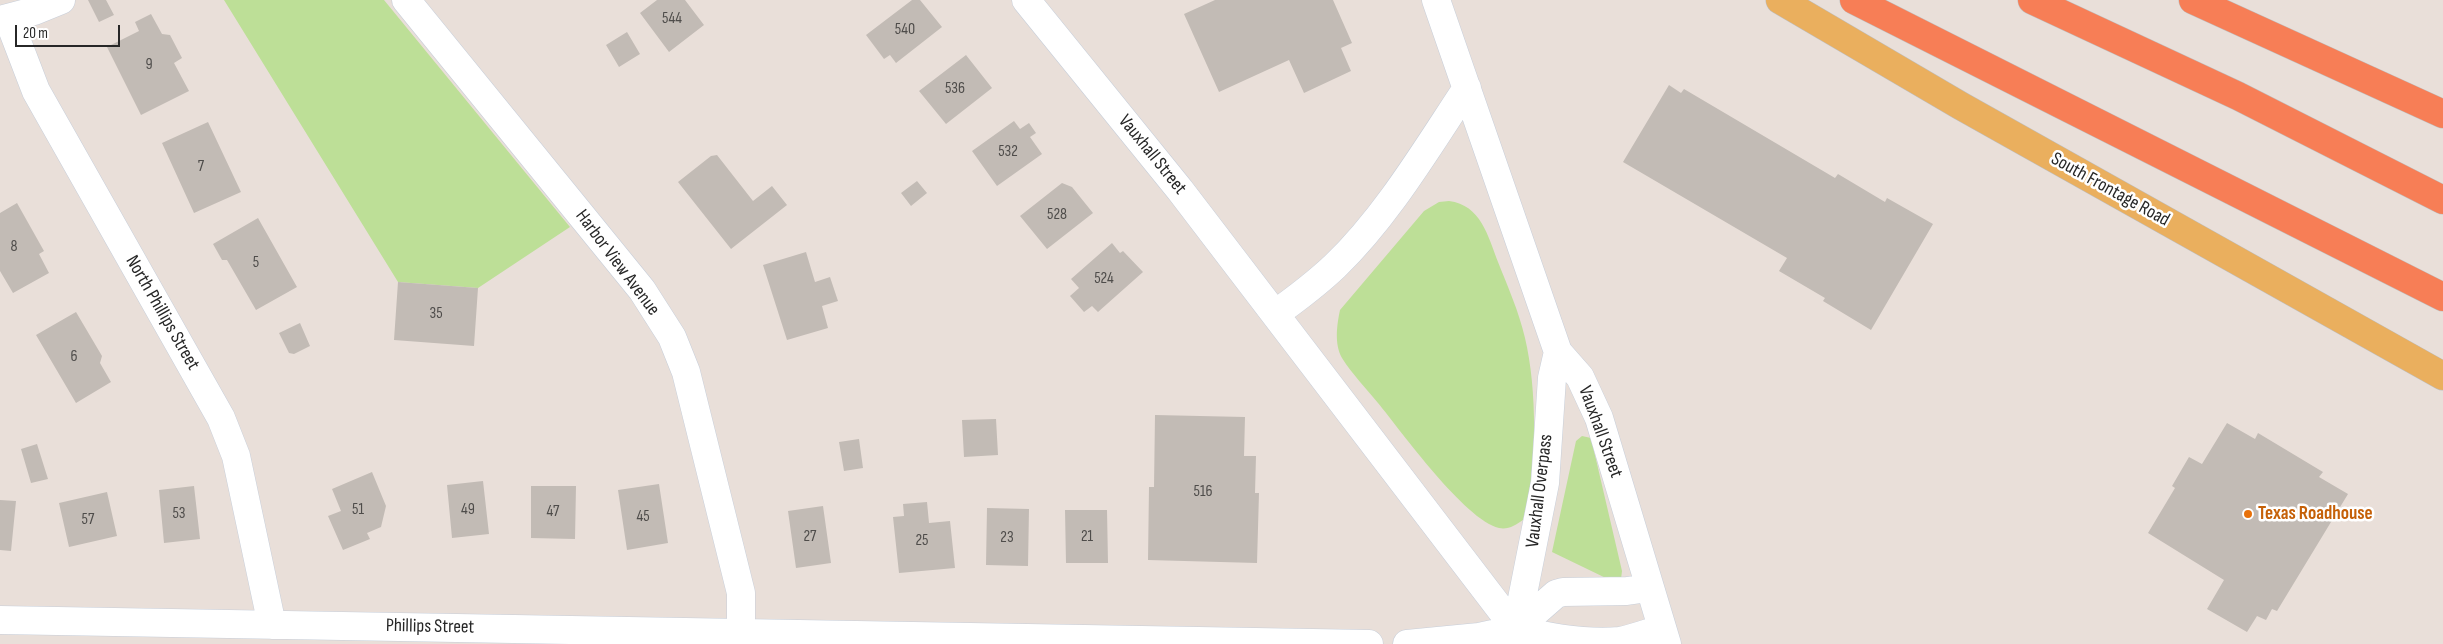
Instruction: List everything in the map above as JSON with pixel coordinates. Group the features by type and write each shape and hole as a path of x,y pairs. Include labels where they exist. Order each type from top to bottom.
{"highway":[{"path":"1854,0 2443,298"},
{"path":"2032,0 2238,96 2443,200"},
{"path":"2194,0 2443,114"}],"main road":[{"name":"South Frontage Road","path":"1780,0 1969,110 2443,376"}],"street":[{"name":"North Phillips Street","path":"61,0 34,11 4,19 36,91 221,418 236,456 272,624"},
{"name":"Harbor View Avenue","path":"406,0 642,290 672,337 686,372 741,594 741,633"},
{"name":"Vauxhall Street","path":"1026,0 1180,190 1521,636"},
{"name":"Vauxhall Street","path":"1436,0 1558,352 1580,377 1599,418 1648,588 1664,636"},
{"path":"1275,314 1328,272 1360,239 1414,168 1467,88"},
{"name":"Vauxhall Overpass","path":"1521,636 1545,483 1552,378 1558,352"},
{"path":"1521,636 1556,594 1564,592 1627,591 1648,588"},
{"name":"Phillips Street","path":"0,620 272,624 451,636 741,633 848,639 1369,644"},
{"path":"1407,644 1521,636 1570,642 1602,643 1664,636"}],"green space":[{"path":"224,0 384,0 570,227 478,288 398,282"},
{"path":"1449,201 1469,209 1476,215 1487,232 1523,328 1529,358 1534,404 1531,478 1523,520 1509,528 1499,528 1485,521 1469,509 1434,473 1350,370 1342,358 1338,347 1337,328 1340,310 1424,211 1439,202"},
{"path":"1582,436 1591,438 1622,571 1621,579 1612,581 1552,552 1576,441"}],"building":[{"path":"88,0 106,0 114,15 99,22"},
{"path":"657,0 685,0 704,25 669,52 640,13"},
{"path":"912,0 920,0 942,27 896,63 890,55 884,59 866,35"},
{"path":"1215,0 1333,0 1352,43 1341,48 1351,71 1304,93 1289,60 1219,92 1184,14"},
{"path":"151,14 162,34 170,35 182,58 174,63 189,91 141,115 107,47 139,31 135,22"},
{"path":"627,32 640,54 619,67 606,45"},
{"path":"966,55 992,88 946,124 919,91"},
{"path":"1669,85 1681,93 1684,89 1835,178 1838,174 1885,202 1887,198 1933,224 1871,330 1823,301 1825,298 1779,271 1787,258 1623,162"},
{"path":"1014,121 1020,129 1029,123 1036,133 1030,137 1042,154 997,186 972,151"},
{"path":"208,122 241,192 194,213 162,143"},
{"path":"717,155 753,201 772,186 787,205 731,249 678,182 711,156"},
{"path":"917,181 927,193 911,206 901,193"},
{"path":"1062,183 1072,187 1093,213 1047,249 1020,216"},
{"path":"17,203 44,251 39,254 49,273 13,293 0,271 0,213"},
{"path":"258,218 297,287 256,310 227,260 222,260 213,244"},
{"path":"1112,243 1120,253 1123,251 1143,272 1098,312 1092,306 1084,312 1070,296 1079,288 1071,279"},
{"path":"806,252 815,282 830,277 838,301 822,306 828,328 787,340 763,265"},
{"path":"398,282 478,288 474,346 394,340"},
{"path":"76,312 102,356 100,363 111,382 76,403 36,335"},
{"path":"300,323 310,346 294,354 289,353 279,333"},
{"path":"1155,415 1245,417 1244,456 1256,456 1255,493 1259,493 1257,563 1148,560 1149,487 1154,487"},
{"path":"996,419 998,455 964,457 962,420"},
{"name":"Texas Roadhouse","path":"2227,423 2255,439 2258,433 2323,472 2319,477 2348,494 2277,611 2272,609 2266,620 2257,616 2247,632 2207,609 2224,580 2148,533 2175,488 2172,486 2189,457 2202,464"},
{"path":"859,439 863,468 844,471 839,442"},
{"path":"37,444 48,479 31,483 21,449"},
{"path":"372,472 386,506 381,527 367,533 370,539 343,550 328,516 341,511 332,489"},
{"path":"483,481 489,534 452,538 447,485"},
{"path":"659,484 668,543 627,550 618,490"},
{"path":"194,486 200,539 164,543 159,490"},
{"path":"531,486 576,486 575,539 531,538"},
{"path":"107,492 117,536 69,547 59,503"},
{"path":"0,500 16,501 11,551 0,550"},
{"path":"927,502 929,523 950,521 955,568 899,573 893,517 904,516 903,504"},
{"path":"823,506 831,563 796,568 788,511"},
{"path":"987,508 1029,509 1028,566 986,565"},
{"path":"1065,510 1107,510 1108,563 1066,563"}],"place":[{"name":"Texas Roadhouse","path":"2248,514"}]}
